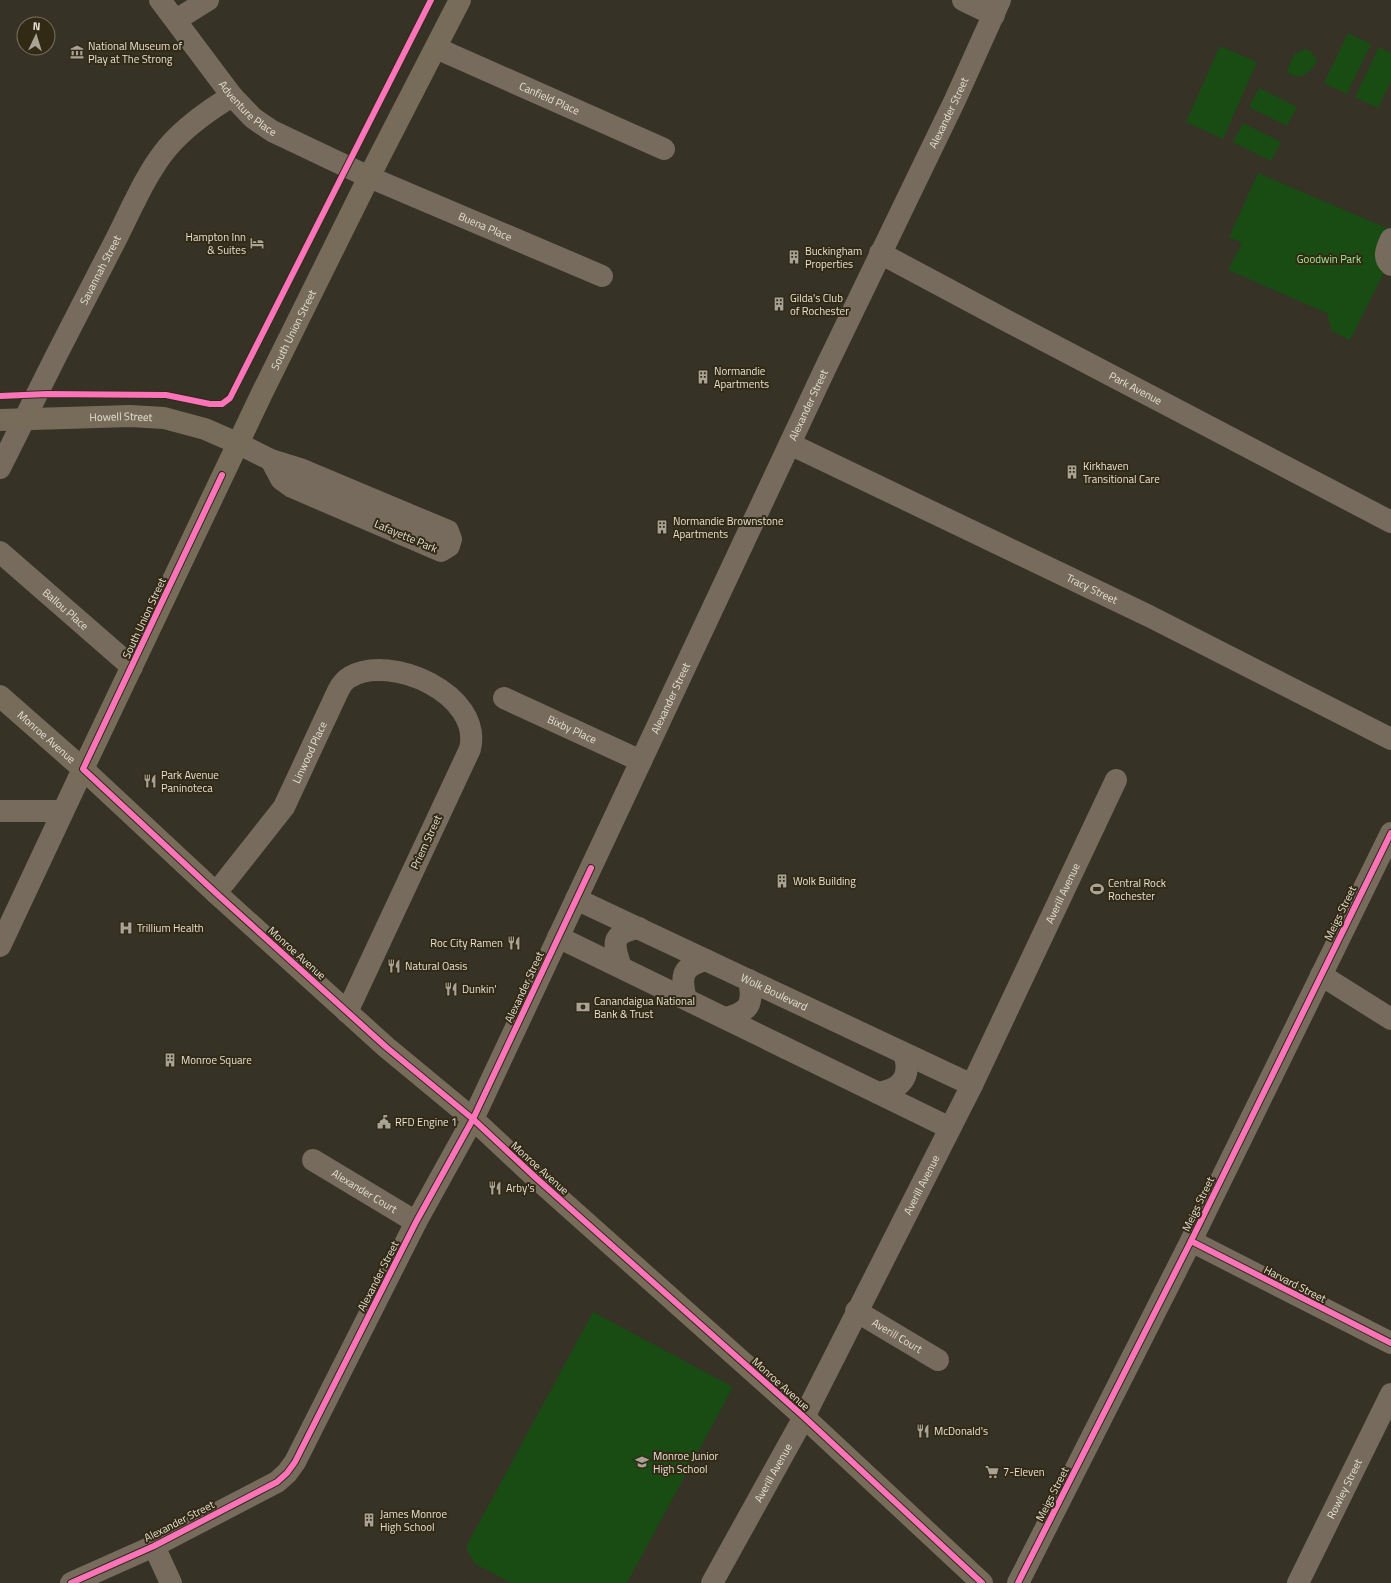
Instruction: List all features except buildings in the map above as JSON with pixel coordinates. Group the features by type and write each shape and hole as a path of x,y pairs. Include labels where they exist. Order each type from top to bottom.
{"main road":[{"name":"South Union Street","path":"83,769 237,443 369,177 460,0"},
{"name":"Howell Street","path":"0,420 130,416 164,418 199,427 237,443"},
{"name":"Monroe Avenue","path":"0,696 83,769 216,893 386,1047 473,1119 540,1182 804,1417 982,1583"}],"street":[{"name":"Adventure Place","path":"160,0 232,96 253,118 272,131 369,177"},
{"path":"176,20 208,0"},
{"path":"963,0 997,7"},
{"name":"Alexander Street","path":"71,1583 154,1546 277,1482 287,1473 295,1462 416,1222 473,1119 880,253 956,100 997,7"},
{"name":"Canfield Place","path":"436,48 664,149"},
{"name":"Savannah Street","path":"0,468 66,334 156,163 182,132 214,107 232,96"},
{"name":"Buena Place","path":"369,177 602,276"},
{"path":"1391,239 1385,255 1387,261 1391,265"},
{"name":"Park Avenue","path":"880,253 1004,320 1391,522"},
{"path":"237,443 271,460"},
{"name":"Tracy Street","path":"790,444 1149,616 1391,739"},
{"name":"Lafayette Park","path":"271,460 300,469 373,498 448,531 452,539 449,546 441,551 292,487 281,479 271,460"},
{"path":"364,518 373,498"},
{"name":"Ballou Place","path":"0,552 132,667"},
{"name":"Linwood Place","path":"216,893 284,807 342,684 348,678 357,673 383,671 400,673 429,683"},
{"name":"Priem Street","path":"347,1012 471,744 471,731 469,723 462,710 453,699 429,683"},
{"name":"Bixby Place","path":"504,698 641,761"},
{"name":"South Union Street","path":"0,946 83,769"},
{"name":"Averill Avenue","path":"712,1583 804,1417 856,1311 972,1085 1116,780"},
{"path":"0,811 63,811"},
{"name":"Meigs Street","path":"1018,1583 1191,1241 1391,833"},
{"name":"Wolk Boulevard","path":"576,899 972,1085"},
{"path":"621,967 616,954 615,943 618,936 626,931 638,928"},
{"path":"558,937 950,1128"},
{"path":"686,999 684,979 685,971 690,966 706,960"},
{"path":"1321,975 1391,1019"},
{"path":"725,1018 739,1015 751,1002 752,993 749,980"},
{"path":"878,1093 889,1091 905,1078 907,1069 904,1054"},
{"name":"Alexander Court","path":"313,1160 416,1222"},
{"name":"Harvard Street","path":"1191,1241 1391,1343"},
{"name":"Averill Court","path":"856,1311 938,1360"},
{"name":"Rowley Street","path":"1298,1583 1391,1394"},
{"path":"154,1546 171,1583"}],"green space":[{"path":"1348,33 1371,44 1347,94 1324,83"},
{"path":"1220,46 1257,62 1223,139 1186,122"},
{"path":"1379,47 1391,53 1391,81 1378,108 1355,97"},
{"path":"1305,48 1312,53 1317,60 1312,68 1300,76 1292,75 1287,72 1294,54 1303,51"},
{"path":"1259,88 1297,107 1287,126 1249,107"},
{"path":"1243,123 1281,142 1271,161 1233,142"},
{"name":"Goodwin Park","path":"1258,173 1391,230 1389,263 1350,340 1332,331 1327,313 1228,270 1242,243 1229,237"},
{"path":"593,1312 733,1387 627,1583 511,1583 474,1563 466,1547"}],"cycle path":[{"path":"0,396 47,394 166,395 210,404 222,404 230,398 431,0"},
{"path":"222,475 83,769 216,893 386,1047 473,1119 535,1177 804,1417 982,1583"},
{"path":"1018,1583 1191,1241 1391,833"},
{"path":"71,1583 154,1546 277,1482 287,1473 295,1462 416,1222 473,1119 591,868"},
{"path":"1191,1241 1391,1343"}],"place":[{"name":"National Museum of Play at The Strong","path":"77,52"},
{"name":"Hampton Inn & Suites","path":"257,243"},
{"name":"Buckingham Properties","path":"794,257"},
{"name":"Gilda's Club of Rochester","path":"779,304"},
{"name":"Normandie Apartments","path":"703,377"},
{"name":"Kirkhaven Transitional Care","path":"1072,472"},
{"name":"Normandie Brownstone Apartments","path":"662,527"},
{"name":"Park Avenue Paninoteca","path":"150,781"},
{"name":"Wolk Building","path":"782,881"},
{"name":"Central Rock Rochester","path":"1097,889"},
{"name":"Trillium Health","path":"126,928"},
{"name":"Roc City Ramen","path":"514,943"},
{"name":"Natural Oasis","path":"394,966"},
{"name":"Dunkin'","path":"451,989"},
{"name":"Canandaigua National Bank & Trust","path":"583,1007"},
{"name":"Monroe Square","path":"170,1060"},
{"name":"RFD Engine 1","path":"384,1122"},
{"name":"Arby's","path":"495,1188"},
{"name":"McDonald's","path":"923,1431"},
{"name":"Monroe Junior High School","path":"642,1462"},
{"name":"7-Eleven","path":"992,1472"},
{"name":"James Monroe High School","path":"369,1520"}]}
